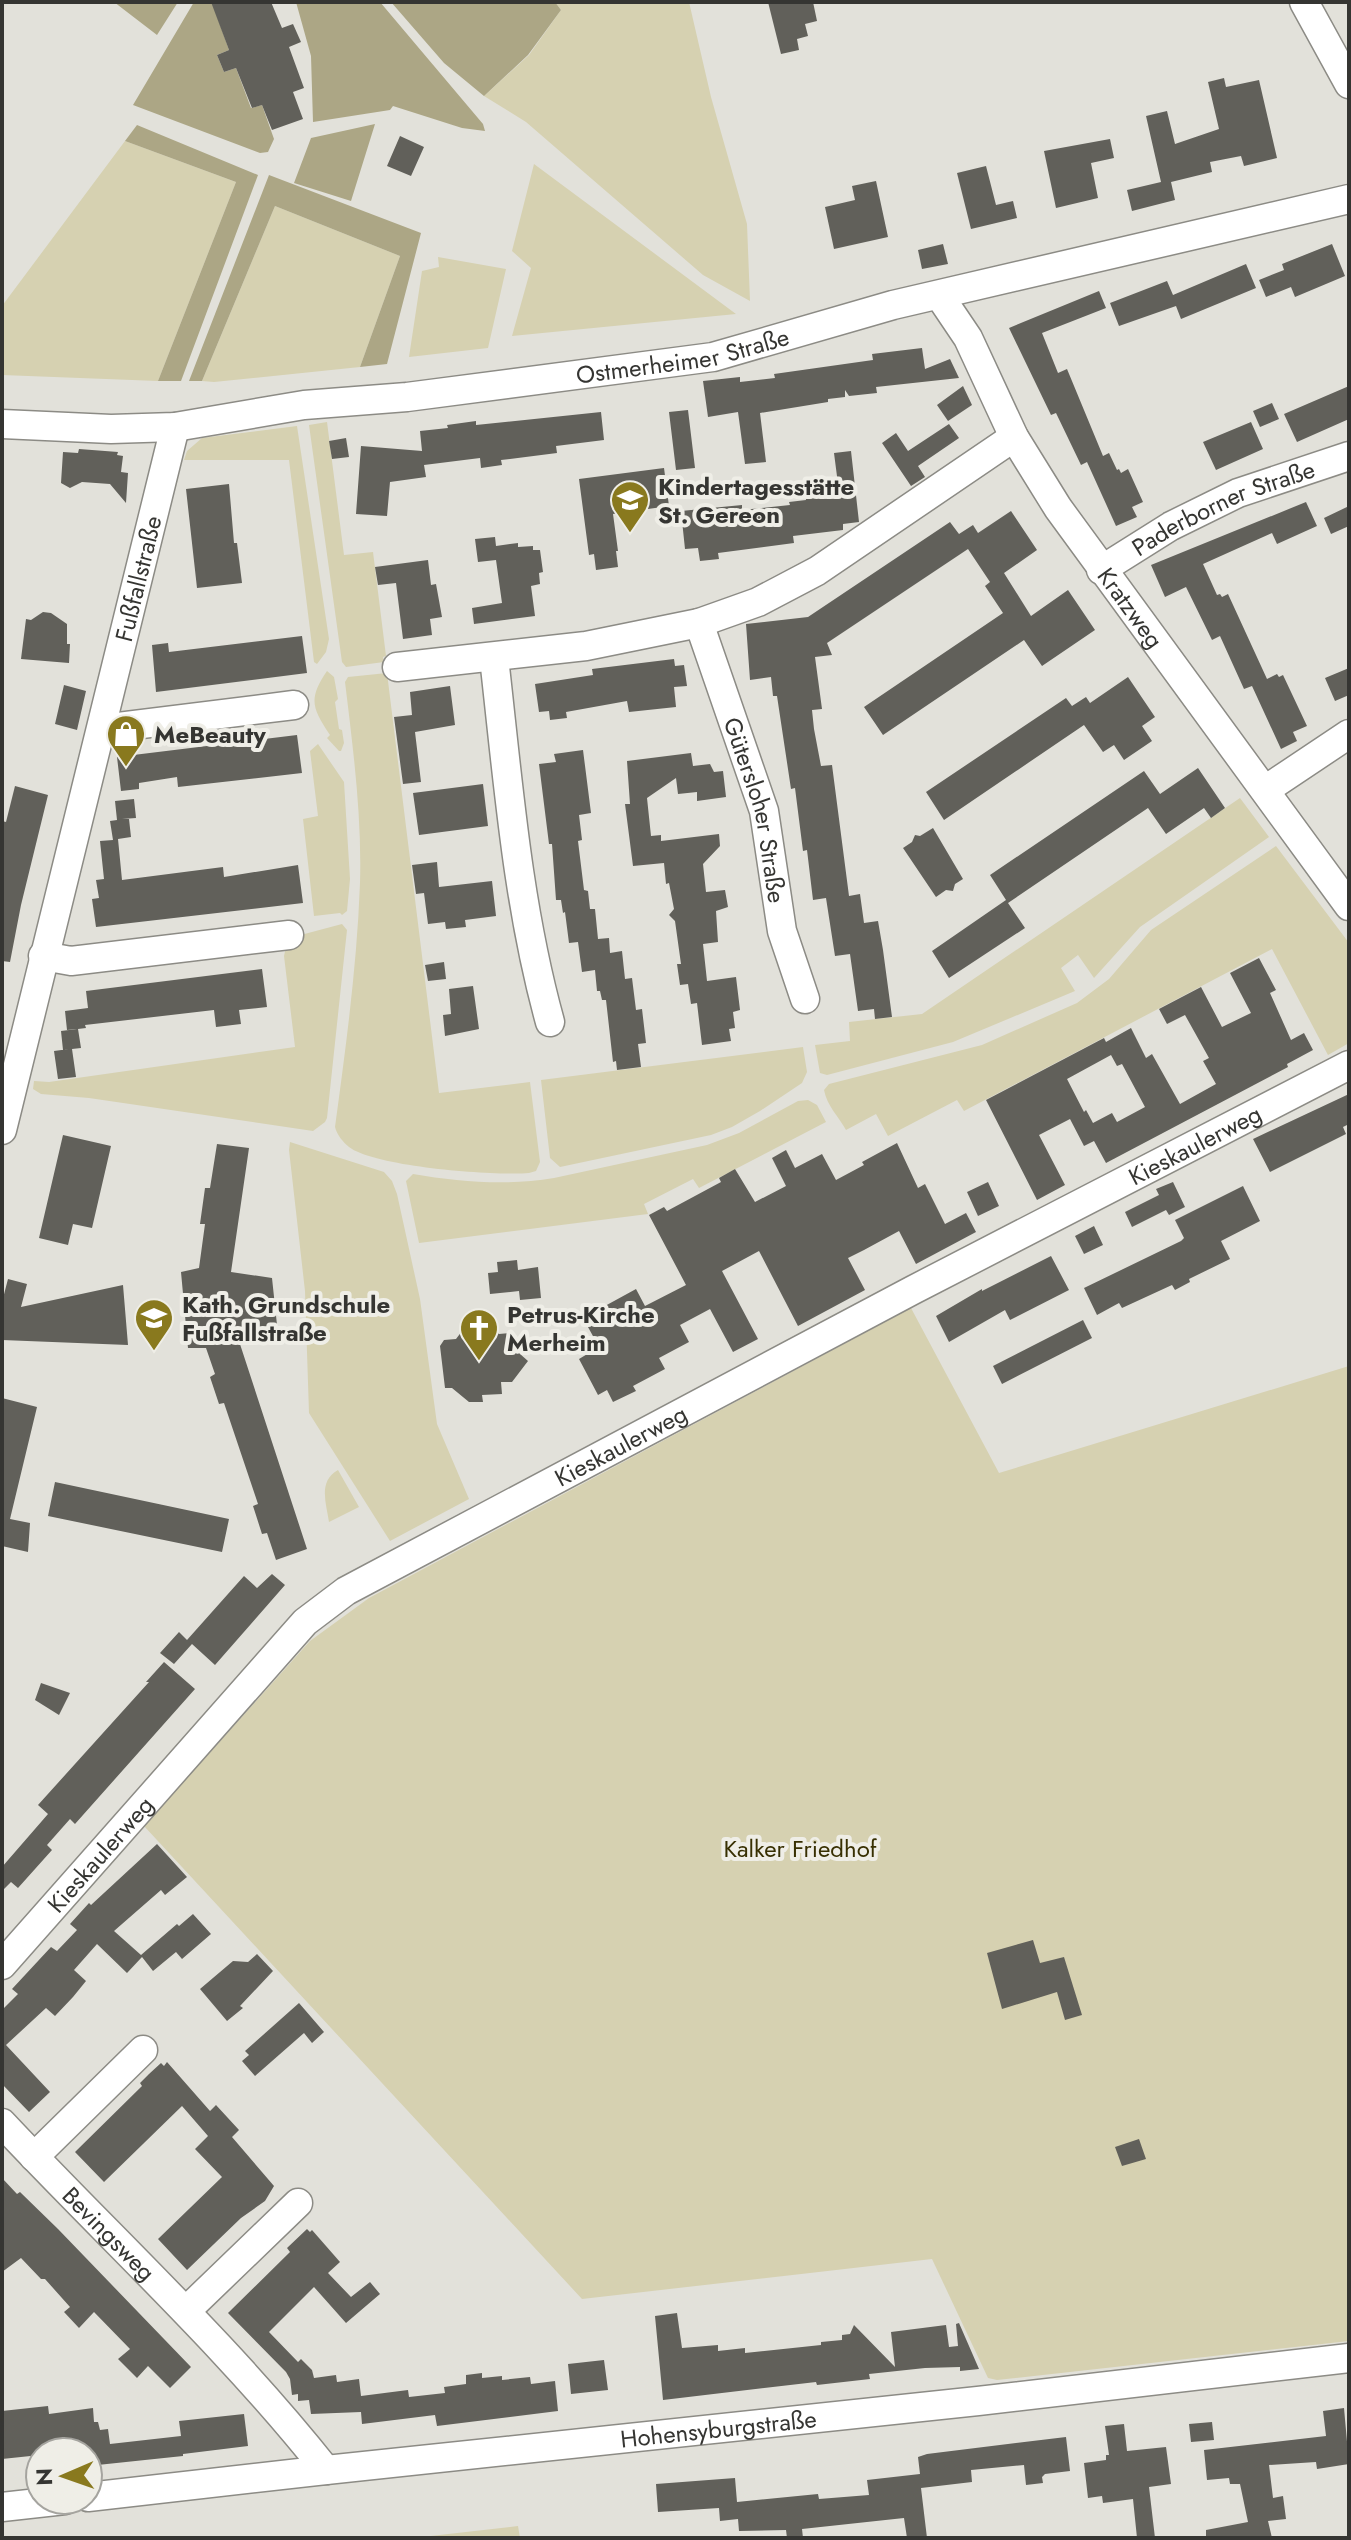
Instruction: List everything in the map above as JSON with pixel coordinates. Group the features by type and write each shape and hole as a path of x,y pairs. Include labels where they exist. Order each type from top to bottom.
{"street":[{"path":"1304,2 1349,84"},
{"name":"Ostmerheimer Straße","path":"2,424 111,429 175,427 304,405 407,397 713,357 893,305 1349,199"},
{"name":"Kratzweg","path":"939,295 968,338 1014,437 1058,508 1349,906"},
{"name":"Fußfallstraße","path":"2,1130 175,427"},
{"path":"397,667 586,646 699,623 758,602 817,571 1014,437"},
{"name":"Paderborner Straße","path":"1101,570 1171,526 1238,493 1349,456"},
{"name":"Gütersloher Straße","path":"699,623 764,811 782,931 805,999"},
{"path":"494,658 519,875 538,980 550,1022"},
{"path":"102,729 294,705"},
{"path":"1265,790 1349,734"},
{"path":"43,956 71,961 289,935"},
{"name":"Kieskaulerweg","path":"2,1965 305,1622 346,1591 913,1290 1349,1065"},
{"path":"34,2157 143,2050"},
{"name":"Bevingsweg","path":"2,2123 277,2408 326,2470"},
{"path":"186,2311 298,2203"},
{"name":"Hohensyburgstraße","path":"104,2495 963,2403 1349,2358"},
{"path":"2,2507 24,2505"}],"green space":[{"path":"555,2 689,2 711,97 747,224 750,301 703,275 526,122 484,96 529,55 561,10"},
{"path":"125,141 236,182 158,381 2,375 2,306"},
{"path":"534,164 736,314 512,336 531,268 512,251"},
{"path":"275,206 400,256 360,367 202,381"},
{"path":"438,257 506,269 488,348 409,357 422,271 439,267"},
{"path":"327,422 344,555 373,552 386,656 383,657 384,662 346,667 342,662 309,425"},
{"path":"297,426 329,639 326,652 317,664 314,662 289,460 184,460 187,451 202,438"},
{"path":"327,671 334,677 338,699 335,702 344,743 341,751 327,738 330,735 316,710 315,696"},
{"path":"387,673 439,1093 530,1082 540,1162 536,1171 513,1174 464,1171 383,1160 349,1147 335,1127 354,975 360,883 358,807 345,682 348,677"},
{"path":"318,744 344,782 350,879 347,911 342,915 314,916 303,819 318,816 310,751"},
{"path":"1240,798 1269,837 1140,927 1094,978 1078,955 1061,968 1075,991 953,1042 827,1075 820,1073 815,1045 850,1041 849,1022 922,1014"},
{"path":"1276,846 1349,943 1349,1043 1328,1055 1272,949 964,1111 957,1100 888,1136 876,1114 846,1130 830,1106 824,1090 829,1084 982,1045 1077,1003 1109,979 1151,930"},
{"path":"342,924 347,930 327,1118 313,1131 89,1098 41,1094 33,1089 34,1081 49,1082 295,1047 284,956 286,947 297,936"},
{"path":"803,1047 807,1072 802,1083 732,1127 711,1135 560,1167 550,1158 541,1080"},
{"path":"808,1100 817,1105 826,1122 699,1188 693,1179 644,1204 648,1214 419,1243 406,1181 413,1174 484,1182 554,1178 707,1145 739,1133 798,1101"},
{"path":"290,1142 384,1172 397,1194 420,1299 437,1424 469,1499 390,1541 309,1413 305,1291"},
{"name":"Kalker Friedhof","path":"911,1308 999,1473 1349,1366 1349,2341 997,2380 988,2378 932,2259 582,2299 144,1826 310,1641 369,1598"},
{"path":"338,1470 359,1507 329,1522 326,1486"},
{"path":"518,2526 520,2538 413,2538"}],"shaded area":[{"path":"114,2 178,2 157,35"},
{"path":"194,2 212,2 229,50 217,55 224,72 236,68 251,108 262,105 274,139 268,152 260,153 133,105"},
{"path":"296,2 380,2 483,124 485,131 462,128 393,106 390,110 313,122 311,56"},
{"path":"391,2 555,2 561,10 528,55 484,96 444,63"},
{"path":"375,124 351,201 294,183 311,138"},
{"path":"137,125 258,175 181,381 158,381 236,182 125,141"},
{"path":"269,175 421,233 387,364 360,367 400,256 275,206 202,381 189,381"}],"building":[{"path":"211,2 271,2 282,28 293,24 301,42 289,47 304,88 293,92 303,119 272,130 262,105 252,108 236,68 224,72 217,55 229,50"},
{"path":"768,2 813,2 817,21 805,24 808,36 797,39 799,50 781,54"},
{"path":"1224,78 1226,87 1259,80 1277,158 1244,166 1241,156 1210,162 1212,172 1171,182 1175,200 1132,211 1127,190 1161,182 1146,116 1167,111 1175,144 1219,129 1208,82"},
{"path":"400,136 424,147 411,176 387,166"},
{"path":"1110,139 1114,158 1091,163 1098,198 1056,208 1044,151"},
{"path":"986,166 996,205 1013,201 1017,218 971,229 957,173"},
{"path":"876,181 888,237 834,249 825,207 855,200 852,186"},
{"path":"943,244 948,264 922,269 918,250"},
{"path":"1332,244 1345,276 1295,297 1291,287 1266,297 1259,280 1284,270 1282,264"},
{"path":"1246,264 1256,288 1181,319 1176,306 1119,326 1110,303 1167,281 1173,295"},
{"path":"1099,291 1106,308 1042,333 1058,373 1067,369 1103,456 1109,453 1121,473 1128,469 1143,502 1132,507 1137,517 1116,526 1087,462 1081,465 1056,413 1051,415 1009,328"},
{"path":"922,348 925,369 950,359 959,378 876,387 877,393 849,396 845,390 845,397 828,399 828,402 760,413 766,462 745,464 738,412 708,417 703,381 740,377 740,382 775,378 774,374 873,360 872,354"},
{"path":"963,386 972,405 948,421 937,405"},
{"path":"1349,386 1349,419 1297,442 1284,414"},
{"path":"1272,403 1279,419 1260,427 1253,411"},
{"path":"688,410 695,468 676,470 669,412"},
{"path":"601,412 604,440 556,446 557,453 501,460 502,465 481,468 480,458 424,465 426,477 390,482 387,516 356,514 361,446 422,451 420,431 448,428 447,425 476,421 476,425"},
{"path":"1251,422 1263,449 1216,470 1203,442"},
{"path":"949,424 959,438 918,466 925,477 911,486 882,443 896,433 908,451"},
{"path":"346,438 349,457 332,459 329,441"},
{"path":"79,449 118,452 117,455 123,456 121,472 128,473 126,503 110,484 82,482 70,488 61,483 63,452 78,453"},
{"path":"851,451 859,522 843,524 843,530 793,536 794,543 718,553 719,559 700,561 698,548 685,549 681,511 742,505 742,510 790,505 789,502 806,500 805,488 838,484 834,453"},
{"path":"664,468 669,506 613,514 618,567 596,570 594,554 589,555 579,479"},
{"path":"229,484 234,543 237,543 242,583 197,588 186,489"},
{"path":"1306,502 1317,526 1277,544 1272,533 1203,564 1217,595 1222,597 1228,594 1267,679 1277,674 1279,677 1283,675 1307,726 1293,732 1297,741 1281,749 1252,686 1244,689 1220,636 1212,640 1186,587 1165,597 1151,565"},
{"path":"1349,506 1349,526 1331,534 1324,518"},
{"path":"1011,511 1037,550 1004,573 1031,616 1068,590 1095,630 1042,666 1024,640 883,735 864,707 1003,613 985,586 990,582 968,549 827,643 832,655 815,657 822,709 812,710 814,729 821,766 832,765 849,896 860,894 864,923 878,921 883,950 892,1017 875,1019 874,1009 858,1011 850,954 835,956 826,898 813,900 807,850 803,851 795,788 791,789 777,696 773,696 771,677 750,680 746,624 808,617 950,522 959,534 973,525 978,533"},
{"path":"495,537 496,546 518,543 518,547 533,546 533,550 540,550 543,572 539,573 540,584 531,586 535,616 474,624 472,608 502,603 496,560 478,562 475,539"},
{"path":"428,560 431,585 436,584 442,617 430,619 432,635 403,639 396,583 378,585 375,567"},
{"path":"43,612 51,613 67,624 69,663 21,659 26,619 31,620"},
{"path":"302,636 307,673 156,692 152,645 168,643 169,652"},
{"path":"674,659 675,666 684,665 687,686 674,687 676,707 629,712 627,701 566,712 567,718 550,720 549,711 539,712 535,684 593,675 592,669"},
{"path":"1349,668 1349,695 1335,701 1325,678"},
{"path":"1128,677 1155,717 1142,726 1152,741 1124,760 1114,745 1103,752 1084,725 944,820 926,792 1066,698 1072,706 1086,697 1090,703"},
{"path":"64,685 86,691 77,730 55,724"},
{"path":"450,686 455,725 415,732 421,782 403,784 394,717 412,715 410,692"},
{"path":"297,735 302,773 178,787 177,777 139,783 139,789 121,791 117,757"},
{"path":"583,750 591,813 579,815 582,840 578,841 584,890 588,891 590,909 595,909 598,939 609,938 610,953 622,951 625,979 632,978 636,1010 642,1009 646,1043 638,1044 641,1067 617,1070 616,1061 613,1062 606,1000 602,1000 600,991 597,991 595,970 582,972 578,942 569,943 565,912 561,900 556,900 552,844 549,844 539,764 556,762 554,754"},
{"path":"691,753 693,766 710,764 714,772 723,771 726,797 697,801 697,792 678,794 676,778 647,798 651,836 661,835 661,841 719,834 720,846 703,864 706,892 725,890 728,907 716,911 718,942 703,944 707,981 736,977 740,1010 733,1012 735,1028 729,1029 731,1041 702,1045 697,1003 691,1004 688,984 680,985 677,964 681,964 675,921 669,915 674,909 669,883 666,884 664,863 633,866 625,804 630,804 627,761"},
{"path":"1198,768 1225,808 1211,818 1204,808 1166,834 1148,808 1008,903 1025,928 949,978 932,951 1006,900 990,875 1144,771 1160,794"},
{"path":"483,784 488,826 419,835 413,793"},
{"path":"15,786 48,795 10,962 2,961 2,821 6,822"},
{"path":"134,799 136,818 122,819 129,819 131,837 118,839 122,880 223,867 224,877 298,865 303,903 96,927 92,899 99,898 96,880 104,879 100,841 113,840 110,821 117,820 115,801"},
{"path":"933,828 963,879 955,884 953,891 946,890 936,897 903,848 912,842 915,835 920,836"},
{"path":"437,862 439,887 492,881 496,916 465,920 466,927 446,929 445,922 428,924 424,893 416,894 412,865"},
{"path":"1259,958 1276,990 1270,993 1291,1040 1304,1033 1313,1050 1287,1064 1288,1067 1106,1163 1094,1141 1084,1146 1070,1119 1039,1135 1065,1185 1037,1200 986,1100 1104,1038 1106,1042 1131,1028 1146,1058 1152,1054 1180,1104 1216,1084 1203,1061 1209,1058 1185,1015 1167,1024 1159,1009 1201,987 1222,1027 1251,1013 1230,973","holes":["1111,1055 1117,1066 1122,1064 1145,1107 1117,1122 1112,1113 1093,1123 1067,1079"]},
{"path":"444,962 446,979 428,981 425,965"},
{"path":"262,969 267,1007 239,1010 241,1024 216,1027 214,1010 85,1025 86,1028 78,1029 81,1048 72,1049 76,1077 58,1079 54,1051 63,1050 61,1031 77,1029 67,1030 65,1011 88,1008 86,991"},
{"path":"473,986 479,1029 445,1036 443,1015 451,1014 449,989"},
{"path":"1349,1094 1349,1124 1343,1127 1346,1134 1270,1172 1253,1139"},
{"path":"63,1135 111,1146 92,1228 73,1224 68,1245 39,1238"},
{"path":"897,1143 918,1188 925,1184 945,1224 966,1213 976,1232 916,1264 899,1231 848,1258 865,1290 798,1326 759,1251 722,1271 758,1339 733,1352 710,1309 680,1325 689,1342 659,1358 665,1369 633,1386 636,1391 613,1402 607,1390 598,1395 579,1359 599,1347 583,1318 636,1289 645,1306 686,1285 649,1215 664,1207 667,1211 721,1182 719,1178 735,1169 755,1202 786,1186 772,1158 786,1150 795,1168 822,1154 836,1180"},
{"path":"217,1144 249,1148 231,1272 272,1278 277,1325 238,1338 307,1549 276,1560 267,1533 262,1534 253,1506 258,1504 224,1403 219,1404 210,1377 215,1374 206,1348 188,1348 181,1272 199,1268 205,1224 200,1224 205,1188 210,1188"},
{"path":"988,1182 999,1206 978,1216 967,1192"},
{"path":"1173,1182 1185,1207 1169,1215 1166,1210 1132,1227 1125,1212 1159,1195 1156,1189"},
{"path":"1243,1186 1260,1221 1221,1241 1230,1259 1189,1279 1190,1282 1175,1290 1172,1285 1122,1308 1119,1303 1097,1315 1084,1288 1181,1241 1184,1238 1175,1220"},
{"path":"1094,1226 1103,1245 1084,1254 1075,1236"},
{"path":"1051,1256 1069,1290 1010,1320 1005,1310 949,1342 936,1316 982,1289"},
{"path":"517,1260 518,1270 538,1267 541,1298 520,1300 519,1291 490,1294 488,1273 498,1272 497,1262"},
{"path":"8,1279 27,1284 21,1307 123,1285 128,1345 2,1340 2,1302"},
{"path":"1083,1320 1092,1338 1002,1384 993,1366"},
{"name":"Petrus-Kirche Merheim","path":"488,1325 499,1334 510,1333 511,1346 528,1361 512,1382 501,1382 502,1394 482,1395 483,1402 469,1402 452,1388 445,1388 440,1346 444,1340 456,1339 465,1327"},
{"path":"2,1398 37,1407 10,1519 30,1523 28,1552 2,1546"},
{"path":"55,1482 229,1519 222,1552 48,1516"},
{"path":"272,1574 285,1585 215,1665 192,1644 174,1664 160,1653 179,1632 187,1640 244,1576 257,1588"},
{"path":"164,1662 195,1689 75,1824 70,1819 47,1845 52,1850 18,1888 11,1882 2,1891 2,1867 48,1814 38,1805"},
{"path":"41,1683 70,1693 59,1715 35,1700"},
{"path":"157,1844 187,1877 165,1895 161,1890 114,1931 141,1955 193,1914 211,1934 182,1959 176,1952 153,1971 142,1957 127,1973 97,1944 74,1970 86,1981 73,1997 55,2016 46,2008 6,2045 50,2092 29,2112 2,2084 2,2010 18,1994 12,1989 51,1947 57,1951 77,1930 70,1924 89,1903 91,1905"},
{"path":"1033,1940 1040,1963 1064,1957 1082,2015 1065,2020 1057,1992 1002,2009 987,1953"},
{"path":"257,1954 273,1971 240,2006 243,2008 227,2021 200,1989 233,1961 248,1962"},
{"path":"299,2003 324,2032 312,2043 304,2033 255,2076 242,2061 249,2055 245,2051"},
{"path":"167,2062 210,2111 216,2105 239,2130 232,2137 274,2186 265,2201 241,2218 187,2270 158,2239 222,2177 195,2149 208,2136 182,2106 104,2182 75,2152 142,2086 140,2083 149,2074 161,2063 164,2066"},
{"path":"1139,2139 1146,2159 1122,2166 1115,2147"},
{"path":"2,2178 58,2229 191,2367 170,2388 148,2366 137,2378 118,2359 130,2349 94,2312 79,2328 64,2312 70,2307 21,2258 2,2272"},
{"path":"307,2229 312,2230 340,2262 328,2273 351,2297 370,2282 380,2294 346,2323 314,2287 269,2332 298,2362 301,2359 312,2370 314,2378 336,2375 337,2382 359,2379 361,2396 408,2390 409,2397 445,2393 444,2387 466,2384 466,2375 482,2373 482,2378 502,2376 502,2380 530,2377 531,2384 555,2381 558,2411 437,2426 435,2415 362,2424 361,2412 311,2414 309,2400 298,2401 298,2394 292,2395 286,2372 228,2313 290,2252 287,2248"},
{"path":"677,2313 682,2348 718,2345 718,2351 745,2348 745,2353 821,2345 821,2342 842,2340 842,2335 850,2334 854,2325 895,2367 891,2332 946,2325 949,2347 958,2346 956,2324 959,2323 979,2369 925,2368 869,2374 870,2379 817,2385 816,2382 663,2400 655,2316"},
{"path":"604,2360 608,2390 571,2394 568,2364"},
{"path":"48,2406 49,2414 93,2408 94,2422 98,2422 100,2430 108,2429 110,2444 181,2436 179,2421 244,2414 248,2446 104,2464 104,2436 24,2436 24,2457 2,2459 2,2411"},
{"path":"1344,2408 1349,2464 1317,2469 1316,2462 1269,2465 1273,2498 1283,2496 1286,2519 1268,2521 1272,2538 1206,2538 1206,2530 1248,2522 1240,2484 1230,2484 1229,2478 1207,2480 1204,2450 1326,2436 1323,2411"},
{"path":"1212,2422 1214,2440 1191,2442 1189,2424"},
{"path":"1124,2424 1127,2451 1166,2447 1171,2484 1149,2487 1155,2538 1137,2538 1133,2499 1103,2503 1102,2496 1088,2498 1084,2463 1106,2460 1106,2455 1109,2455 1105,2426"},
{"path":"1066,2437 1070,2471 1045,2474 1043,2483 1026,2485 1024,2465 971,2470 972,2482 921,2488 927,2538 907,2538 904,2518 802,2529 803,2538 787,2538 786,2530 739,2531 738,2519 720,2521 719,2508 658,2512 656,2484 735,2478 737,2502 818,2494 819,2499 869,2495 867,2480 920,2474 918,2457 927,2454"}],"place":[{"name":"Kindertagesstätte St. Gereon","path":"630,534"},
{"name":"MeBeauty","path":"126,768"},
{"name":"Kath. Grundschule Fußfallstraße","path":"154,1352"},
{"name":"Petrus-Kirche Merheim","path":"479,1362"}]}
